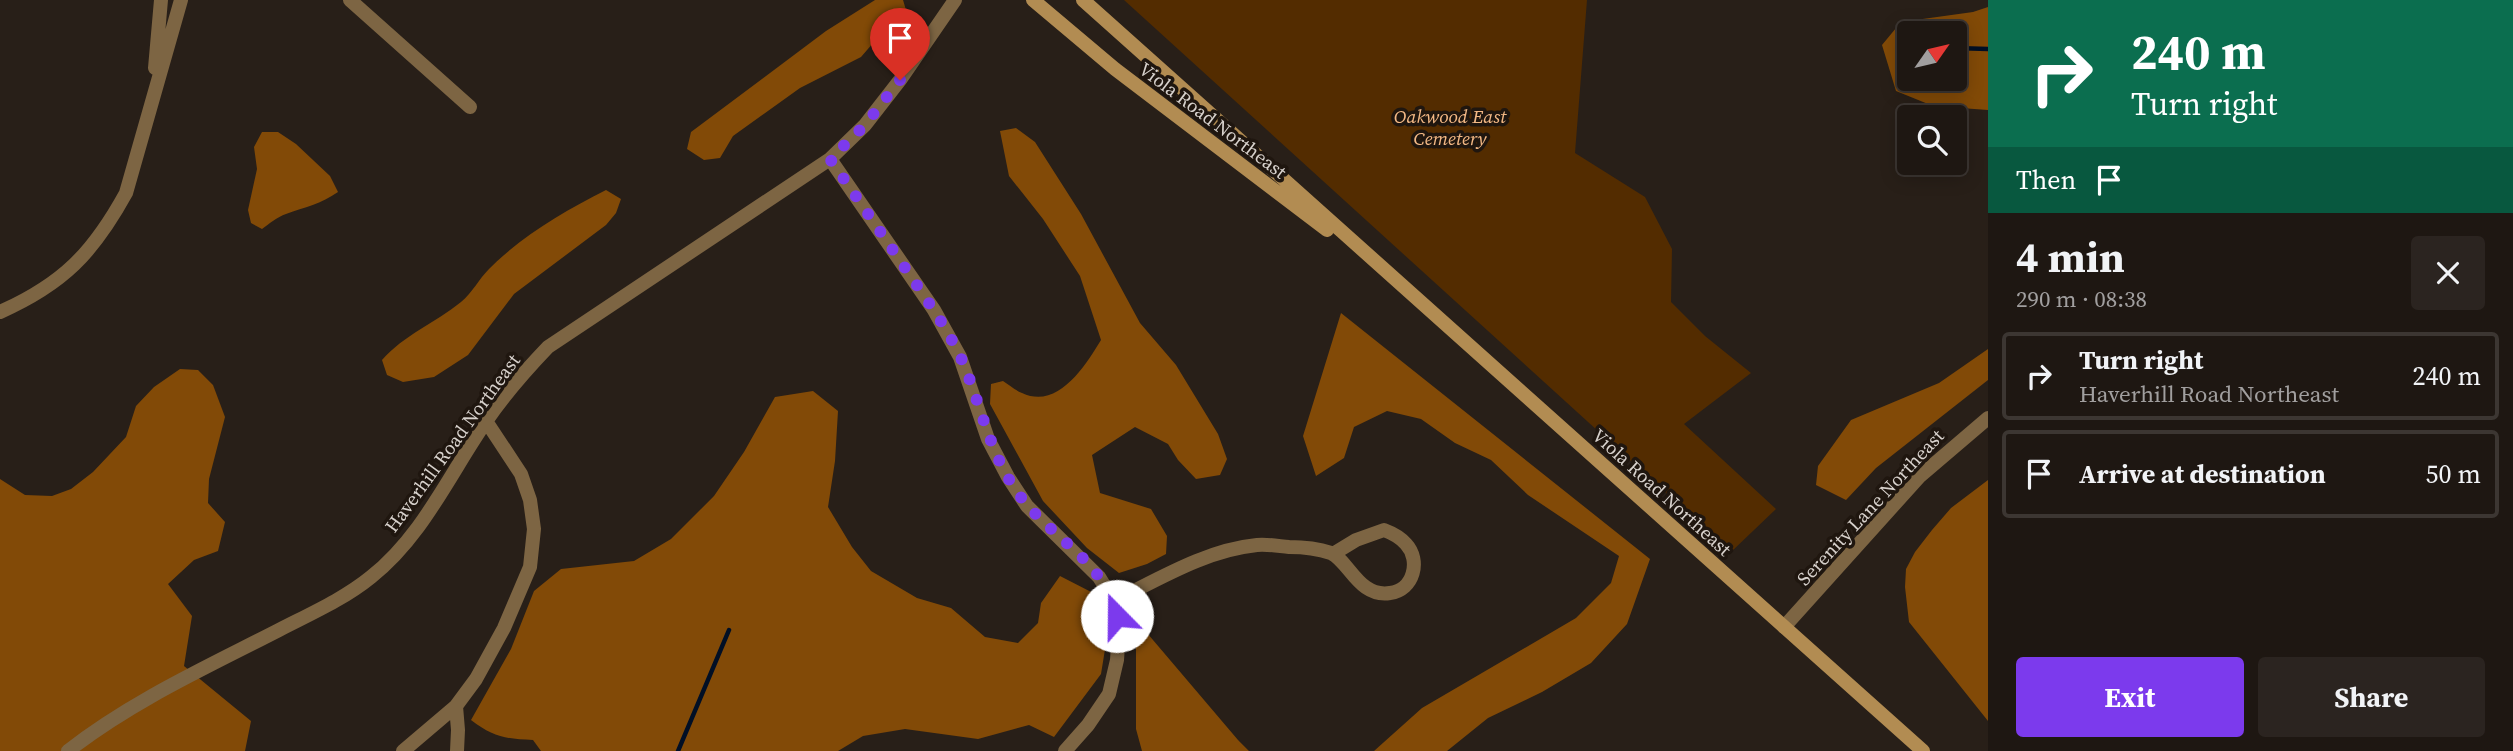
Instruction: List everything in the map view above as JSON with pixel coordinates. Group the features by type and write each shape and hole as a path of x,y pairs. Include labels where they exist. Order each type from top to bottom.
{"main road":[{"name":"Viola Road Northeast","path":"1033,0 1115,69 1306,215 1374,263"},
{"name":"Viola Road Northeast","path":"1083,0 1374,263 1923,751"}],"street":[{"path":"153,93 161,0"},
{"path":"0,312 37,294 62,277 103,233 126,193 181,0"},
{"path":"350,0 470,107"},
{"name":"Haverhill Road Northeast","path":"68,751 112,719 335,601 371,577 400,548 432,508 486,421 520,376 548,346 830,159 865,125 955,0"},
{"path":"830,159 934,310 960,357 988,439 1008,477 1027,506 1100,577 1114,601 1119,631 1118,660 1109,694 1088,725 1065,751"},
{"name":"Serenity Lane Northeast","path":"1784,626 1919,477 1988,418"},
{"path":"403,751 456,706 476,679 504,628 530,567 534,529 530,500 521,474 486,421"},
{"path":"1114,601 1224,551 1258,545 1299,547 1333,554 1363,585 1378,592 1391,593 1403,588 1411,580 1414,568 1413,553 1405,542 1384,530 1356,540 1333,554"},
{"path":"456,706 457,751"}],"green space":[{"name":"Oakwood East Cemetery","path":"1124,0 1587,0 1575,153 1645,197 1672,249 1671,302 1705,336 1751,373 1684,424 1776,509 1731,552"}],"shaded area":[{"path":"875,0 903,0 906,10 898,22 880,35 861,57 800,88 733,136 720,158 704,160 687,149 691,132 826,31"},
{"path":"1988,7 1988,110 1967,108 1967,105 1931,105 1896,91 1882,45 1897,27 1897,91 1967,91 1967,21 1908,21 1973,12"},
{"path":"1016,128 1035,142 1081,214 1140,323 1176,365 1218,434 1227,459 1220,475 1196,479 1178,460 1168,444 1135,427 1092,455 1100,493 1151,509 1167,536 1166,554 1147,564 1119,573 1087,548 1043,501 990,404 991,384 1003,381 1019,392 1035,397 1059,391 1078,373 1101,340 1080,276 1043,219 1009,176 1000,131"},
{"path":"262,132 278,132 296,144 330,176 338,192 283,215 262,229 251,223 248,210 257,169 254,147"},
{"path":"606,190 621,199 616,213 606,225 514,294 468,355 434,377 403,382 387,375 382,360 400,343 461,302 485,273 516,245 544,225"},
{"path":"1341,313 1650,559 1627,624 1591,663 1542,692 1488,718 1447,751 1374,751 1422,708 1576,618 1611,583 1619,556 1528,495 1491,460 1455,443 1421,419 1387,411 1354,427 1344,458 1316,476 1303,436"},
{"path":"1988,349 1988,380 1876,468 1846,500 1816,485 1818,466 1851,420 1939,383"},
{"path":"180,369 198,370 213,385 225,417 209,479 208,503 225,522 218,551 194,560 168,584 192,616 184,666 251,721 245,751 0,751 0,479 25,495 52,496 71,489 93,472 126,437 136,406 154,387"},
{"path":"813,391 838,411 835,461 828,507 852,547 871,571 917,598 951,608 985,637 1018,643 1038,623 1041,603 1060,576 1099,596 1107,637 1101,674 1054,737 1029,725 978,739 905,729 863,736 838,751 541,751 533,740 500,736 471,720 511,649 534,591 561,569 634,561 671,539 714,496 744,452 775,397"},
{"path":"1988,480 1988,721 1909,622 1905,587 1906,569 1932,530 1951,508"},
{"path":"1136,620 1249,751 1142,751 1136,729"}],"waterway":[{"path":"1967,48 1988,49"},
{"path":"678,751 729,630"}],"route":[{"path":"900,80 865,125 830,159 934,310 960,357 978,403 988,439 1008,477 1027,506 1100,577 1114,601 1117,616"}]}
